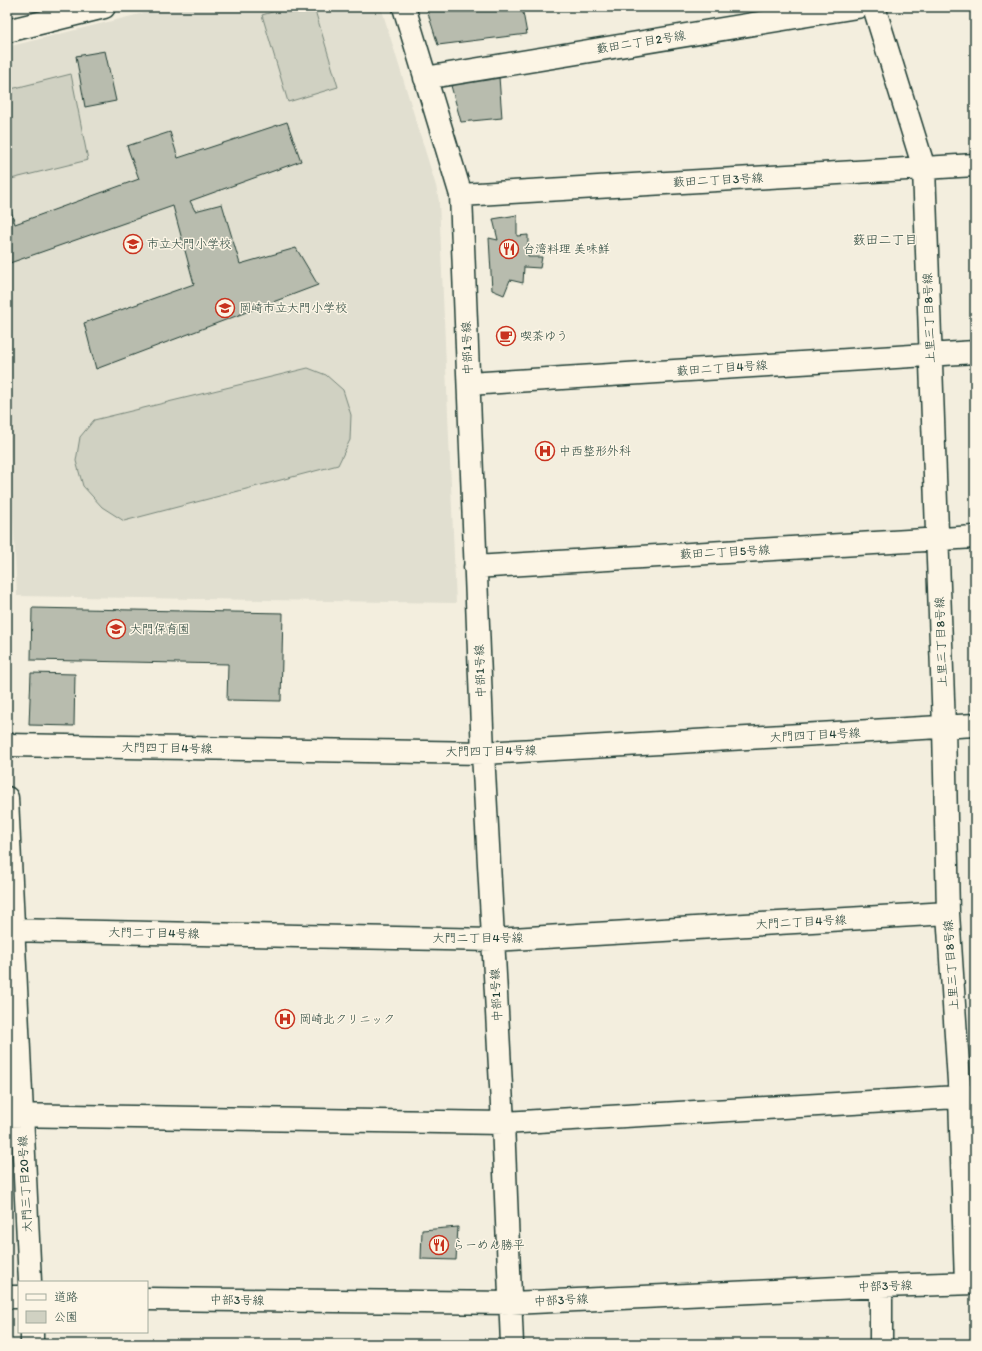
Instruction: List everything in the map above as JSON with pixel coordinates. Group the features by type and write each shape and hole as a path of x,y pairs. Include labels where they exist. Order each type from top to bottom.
{"street":[{"path":"7,31 104,7"},
{"name":"中部1号線","path":"404,7 461,195 483,754 504,1123 512,1344"},
{"name":"藪田二丁目2号線","path":"425,78 857,7"},
{"name":"上里三丁目8号線","path":"874,7 924,168 944,727 948,913 967,1096 971,1283"},
{"name":"藪田二丁目3号線","path":"461,195 975,165"},
{"name":"藪田二丁目4号線","path":"468,384 975,352"},
{"name":"藪田二丁目5号線","path":"475,567 975,537"},
{"name":"大門四丁目4号線","path":"7,745 483,754 975,725"},
{"name":"大門三丁目20号線","path":"7,798 14,1115 30,1281"},
{"name":"大門二丁目4号線","path":"10,930 493,940 948,913"},
{"path":"14,1115 504,1123 967,1096"},
{"name":"中部3号線","path":"148,1298 511,1302 971,1283"},
{"path":"881,1286 881,1344"},
{"path":"7,1297 18,1297"},
{"path":"32,1333 32,1344"}],"shaded area":[{"name":"岡崎市立大門小学校","path":"168,7 381,7 436,186 439,201 456,603 17,596 7,415 7,47"}],"green space":[{"path":"289,7 314,7 338,87 288,102 262,15"},
{"path":"71,74 88,160 7,180 7,90"},
{"path":"308,368 326,375 343,390 351,415 350,440 338,465 124,521 102,507 83,486 76,461 80,437 94,420"}],"building":[{"path":"426,7 522,7 527,34 438,45"},
{"path":"105,51 116,101 85,107 76,56"},
{"path":"499,77 502,118 461,122 450,82"},
{"path":"287,122 301,161 190,201 195,211 222,204 240,264 296,248 318,285 96,369 84,323 194,284 173,206 7,264 7,204 9,203 15,224 139,179 127,146 170,132 178,158"},
{"name":"台湾料理 美味鮮","path":"517,215 517,236 528,235 528,257 542,257 540,268 524,267 523,283 510,280 504,295 492,290 489,238 498,240 493,219"},
{"path":"32,608 283,613 281,701 227,700 228,664 31,660"},
{"path":"31,673 75,674 74,726 29,725"},
{"name":"らーめん勝平","path":"458,1227 456,1260 421,1259 422,1230"}],"place":[{"name":"市立大門小学校","path":"133,244"},
{"name":"台湾料理 美味鮮","path":"509,249"},
{"name":"岡崎市立大門小学校","path":"225,308"},
{"name":"喫茶ゆう","path":"506,336"},
{"name":"中西整形外科","path":"545,451"},
{"name":"大門保育園","path":"116,629"},
{"name":"岡崎北クリニック","path":"285,1019"},
{"name":"らーめん勝平","path":"439,1245"}],"district":[{"name":"薮田二丁目","path":"885,239"}]}
